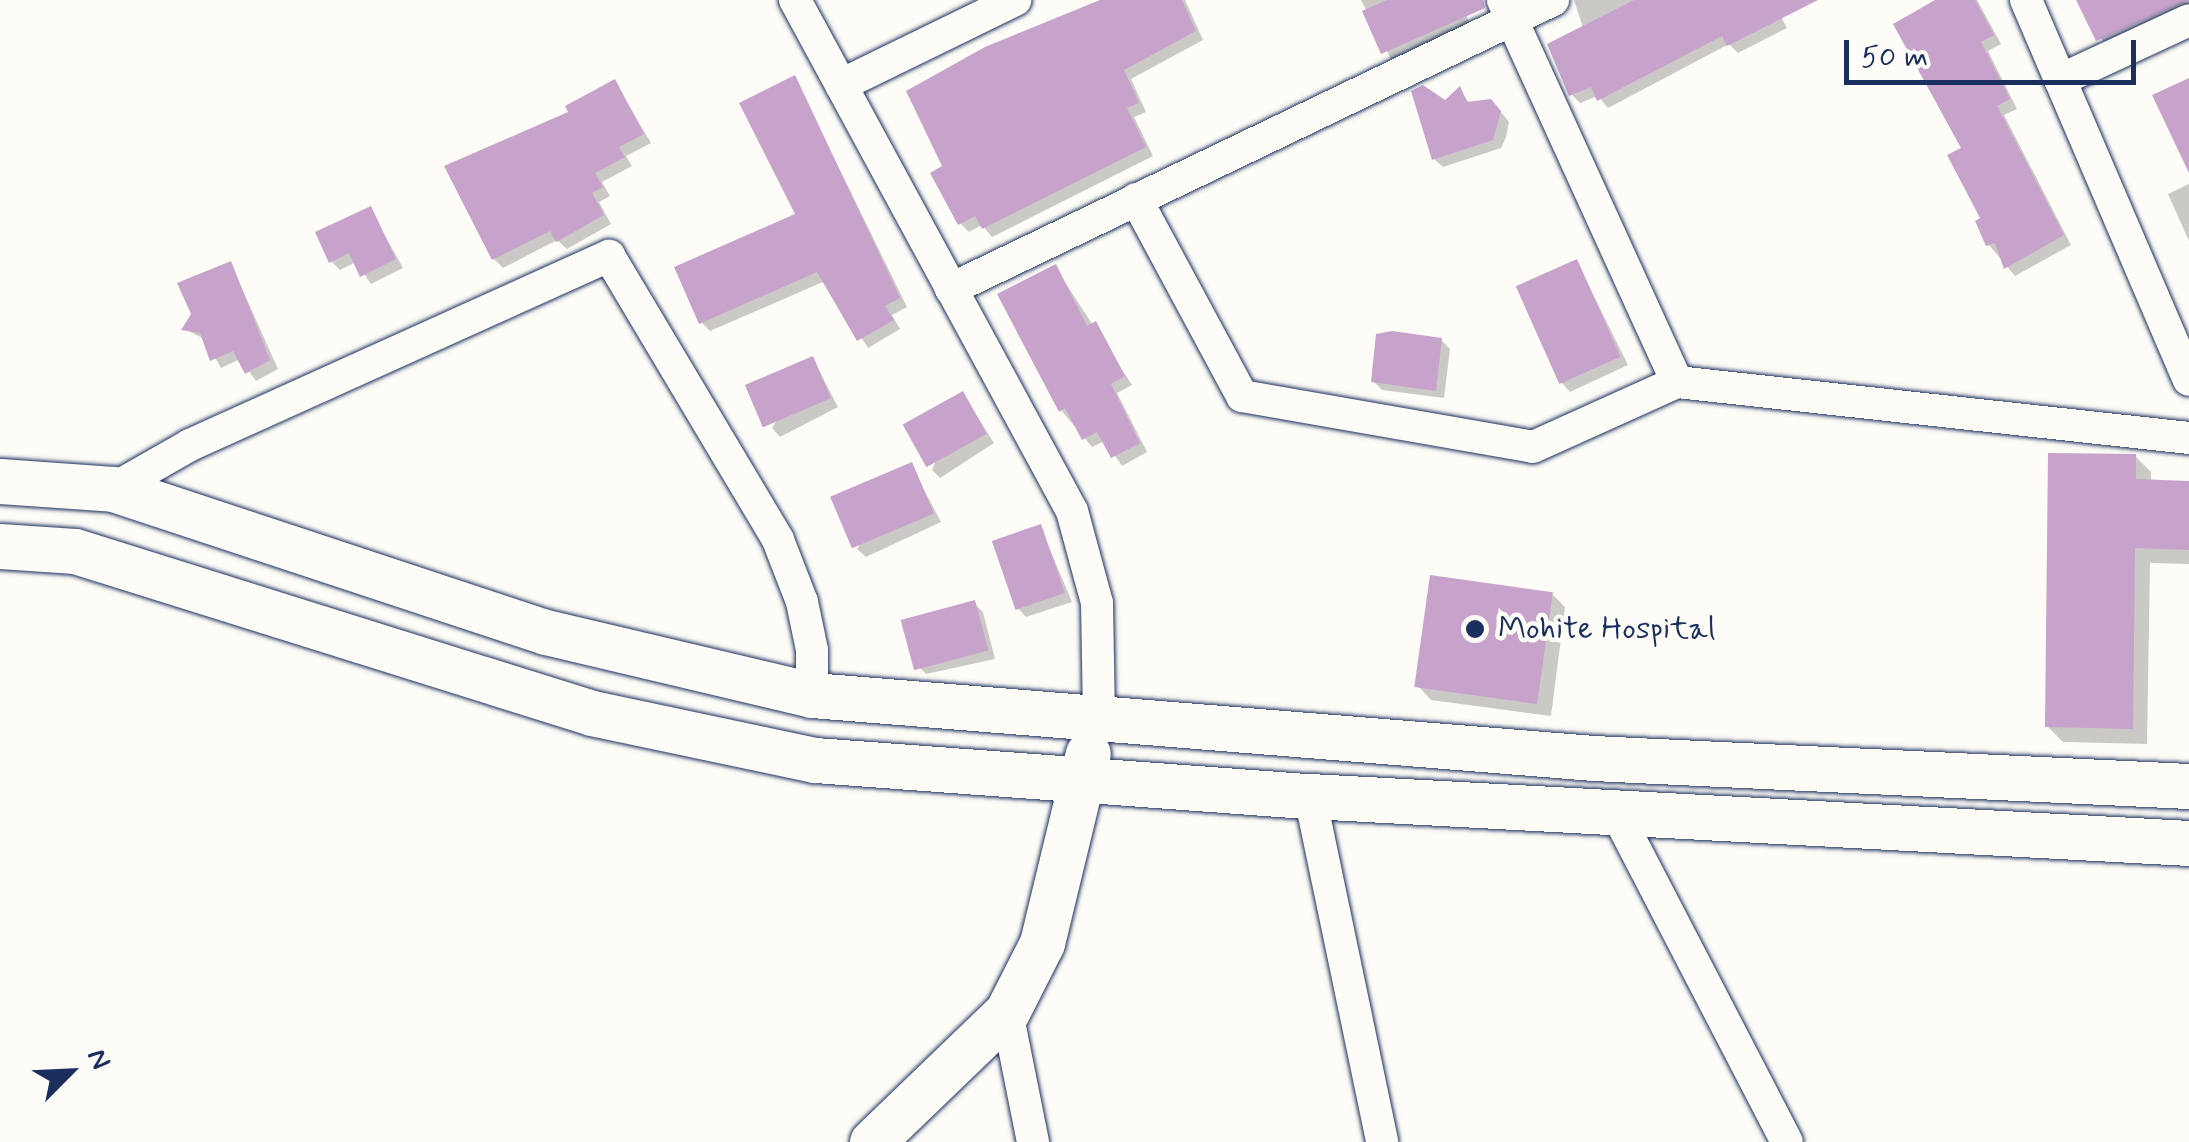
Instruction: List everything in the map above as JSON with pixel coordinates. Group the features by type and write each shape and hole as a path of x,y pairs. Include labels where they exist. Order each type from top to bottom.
{"main road":[{"path":"0,480 114,490 546,632 812,695 1099,723 1593,758 2189,786"},
{"path":"0,546 75,551 592,714 742,749 1078,780 1310,796 2189,843"},
{"path":"872,1142 1007,1012 1042,943 1078,780 1099,723"}],"street":[{"path":"795,0 1088,553 1097,602 1099,723"},
{"path":"841,85 1015,0"},
{"path":"950,289 1508,10 1553,0"},
{"path":"2026,0 2189,380"},
{"path":"1508,10 1677,382"},
{"path":"2060,80 2189,20"},
{"path":"1136,199 1242,396 1533,447 1677,382 2189,438"},
{"path":"114,490 190,444 609,256 778,540 802,602 812,650 812,695"},
{"path":"1310,796 1382,1142"},
{"path":"1617,814 1787,1142"},
{"path":"1007,1012 1033,1142"}],"building":[{"path":"1100,0 1182,0 1196,31 1124,70 1139,103 1127,108 1146,147 982,229 975,216 958,225 930,173 942,166 906,91 985,47"},
{"path":"1387,0 1483,0 1485,8 1381,54 1362,11"},
{"path":"1634,0 1818,0 1727,46 1722,36 1597,101 1591,87 1569,96 1547,44"},
{"path":"1935,0 1975,0 1994,35 1981,42 2010,99 1997,106 2064,235 2004,269 1995,243 1986,246 1975,221 1980,218 1947,155 1961,148 1893,24"},
{"path":"2076,0 2189,0 2096,41"},
{"path":"795,75 900,298 885,306 894,320 857,341 817,272 699,324 674,267 795,214 739,103"},
{"path":"2189,78 2189,173 2152,95"},
{"path":"615,79 644,134 619,147 625,157 595,173 603,187 592,193 604,215 556,242 550,231 492,260 444,166 568,112 565,106"},
{"path":"1423,85 1445,100 1460,86 1467,102 1491,99 1501,111 1493,140 1432,160 1411,91"},
{"path":"371,206 396,259 360,277 349,253 329,263 315,232"},
{"path":"1577,259 1621,357 1559,384 1516,286"},
{"path":"231,261 270,360 245,374 233,351 210,361 200,333 181,330 191,314 177,283"},
{"path":"1056,264 1087,326 1096,321 1125,376 1111,384 1140,443 1111,458 1097,432 1082,440 1065,408 1059,412 997,294"},
{"path":"1392,331 1442,338 1436,391 1371,382 1376,334"},
{"path":"813,356 831,398 763,427 745,385"},
{"path":"963,391 987,434 926,467 903,424"},
{"path":"2048,453 2136,454 2136,479 2189,481 2189,550 2135,548 2133,729 2045,727"},
{"path":"912,462 934,514 852,548 830,497"},
{"path":"1041,524 1065,593 1016,610 992,541"},
{"path":"1430,575 1553,592 1537,704 1414,687"},
{"path":"975,600 988,650 914,670 901,620"}],"place":[{"name":"Mohite Hospital","path":"1475,629"}]}
